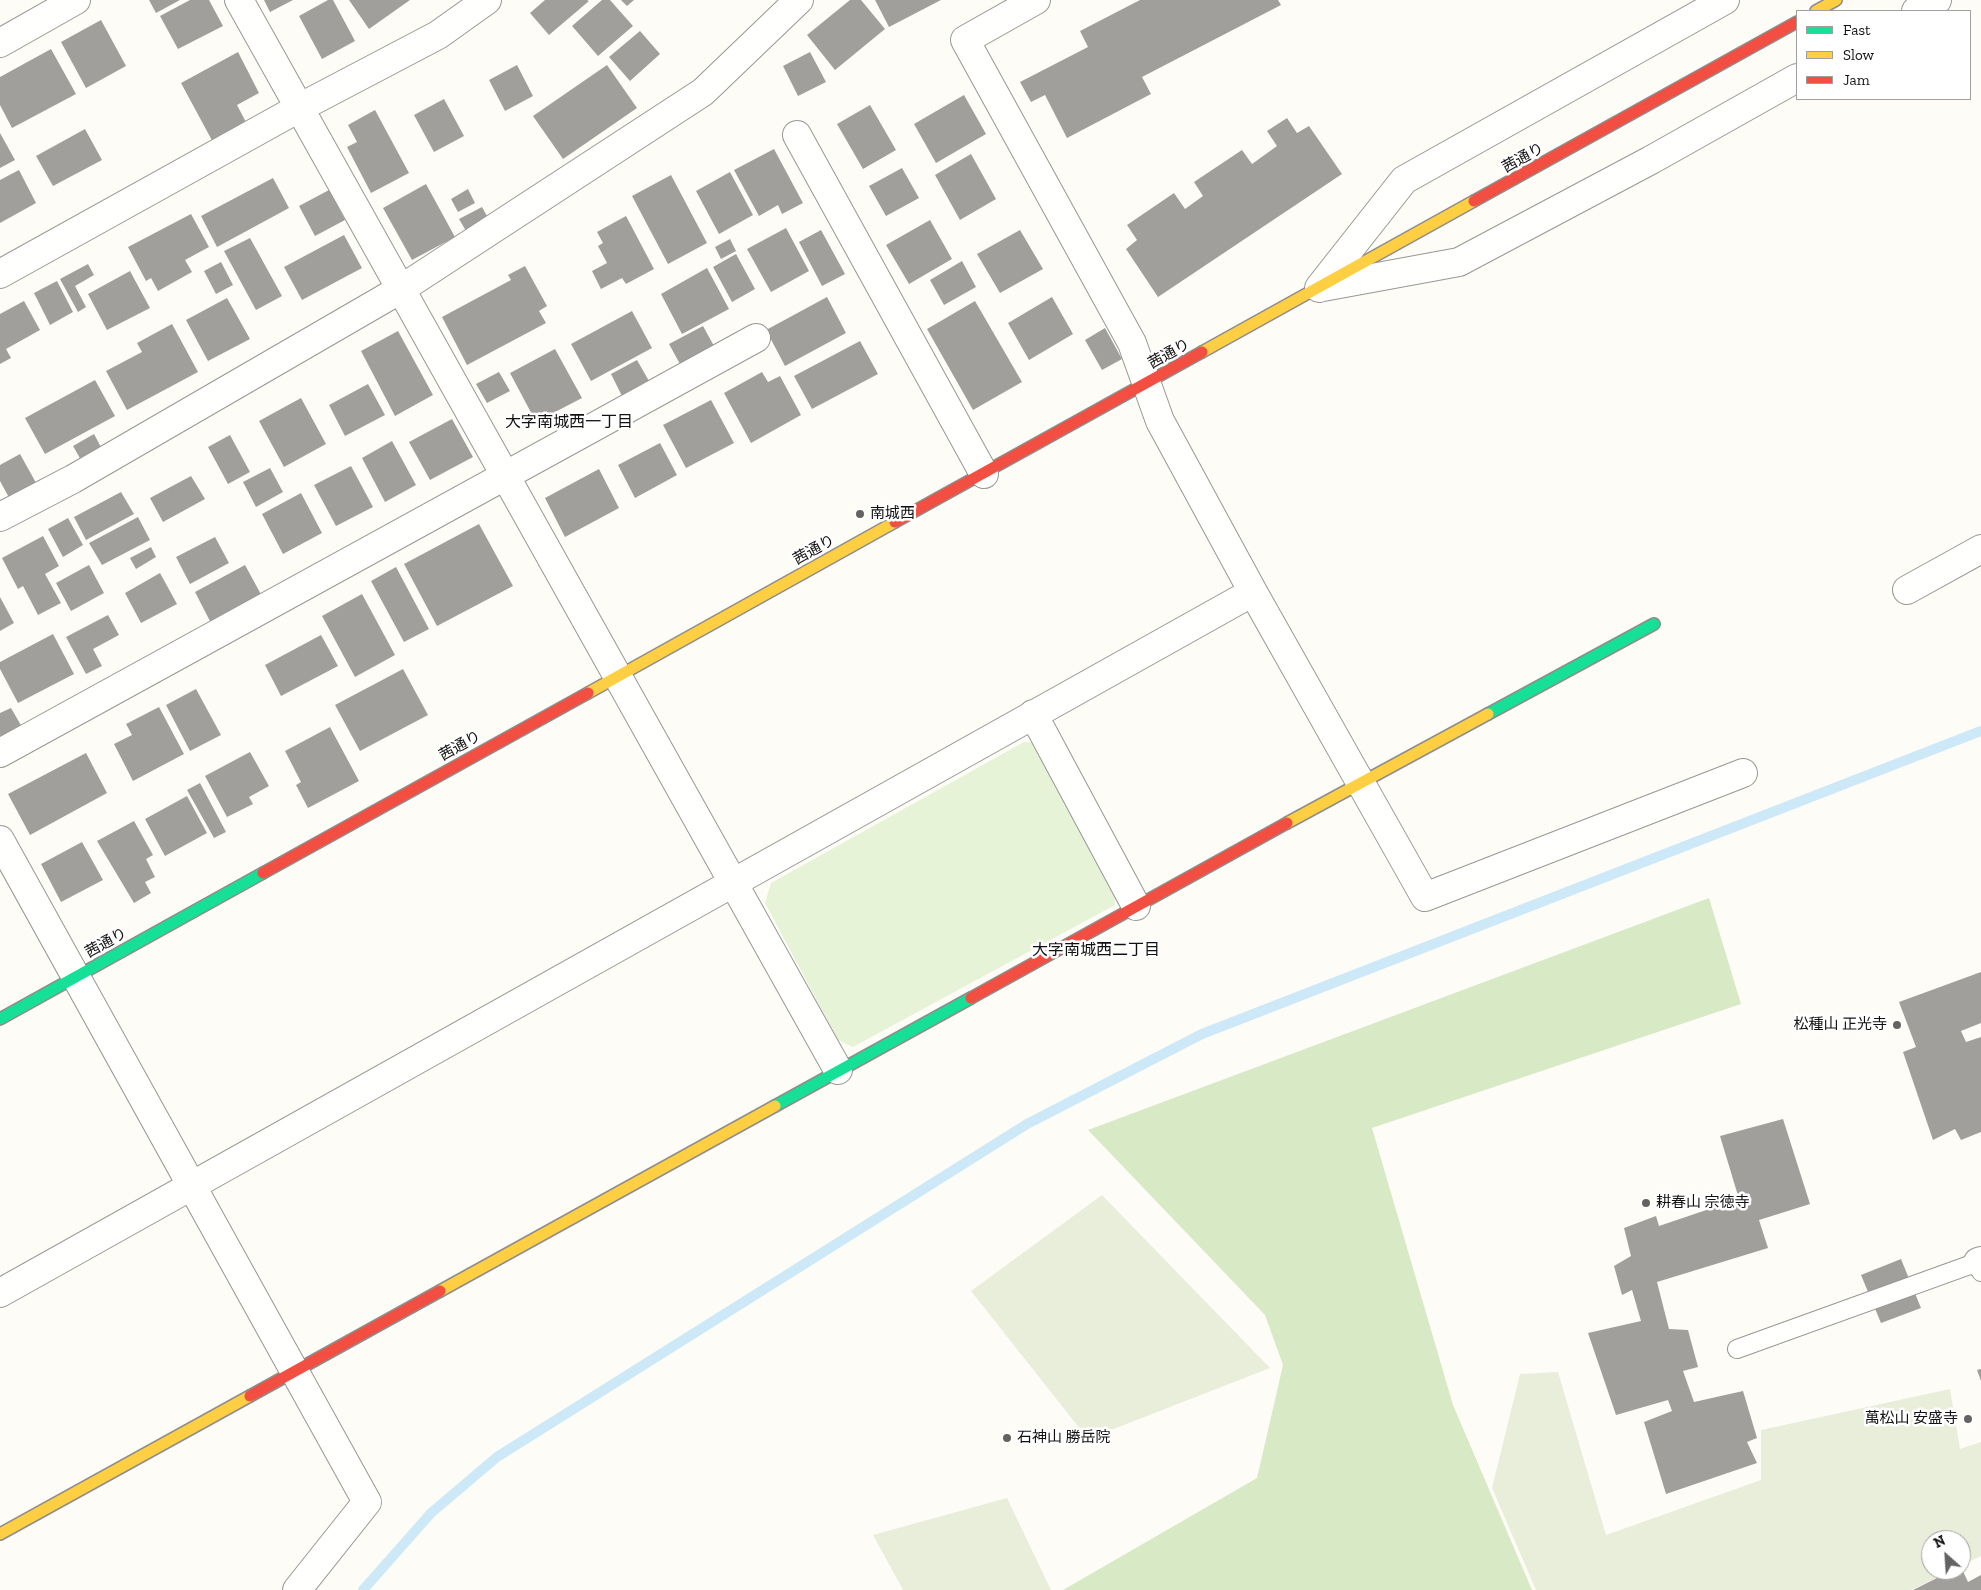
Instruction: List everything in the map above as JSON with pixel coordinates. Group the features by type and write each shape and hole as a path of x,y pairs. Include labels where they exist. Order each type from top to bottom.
{"street":[{"path":"0,43 76,0"},
{"path":"239,0 838,1070"},
{"path":"0,274 299,108 438,35 487,0"},
{"path":"0,517 73,479 401,289 703,92 798,0"},
{"path":"1036,0 964,40 1132,343 1145,384 1160,421 1253,592 1425,897 1743,773"},
{"path":"1319,288 1404,180 1699,7 1726,0"},
{"path":"1818,10 1836,0"},
{"path":"1918,10 1937,0"},
{"name":"茜通り","path":"0,1019 1796,23"},
{"path":"1319,288 1459,262 1651,160 1796,79"},
{"path":"797,135 984,474"},
{"path":"0,753 756,338"},
{"path":"1908,590 1981,549"},
{"path":"0,1292 1253,592"},
{"path":"0,1534 1360,782 1654,624"},
{"path":"1033,714 1136,906"},
{"path":"0,840 367,1502 297,1590"}],"lane":[{"path":"1737,1349 1980,1265"}],"green space":[{"path":"1024,742 1041,743 1115,889 1115,905 853,1047 838,1040 765,903 771,883"},
{"path":"1709,898 1741,1004 1372,1128 1453,1405 1532,1590 1063,1590 1257,1478 1283,1365 1265,1315 1088,1130"},
{"path":"1102,1195 1270,1368 1088,1439 971,1291"},
{"path":"1558,1372 1606,1535 1761,1480 1761,1430 1950,1389 1960,1449 1981,1442 1981,1556 1971,1561 1971,1530 1921,1530 1921,1580 1932,1580 1911,1590 1536,1590 1492,1488 1520,1374"},
{"path":"1007,1498 1051,1590 903,1590 873,1535"}],"building":[{"path":"149,0 180,0 156,13"},
{"path":"190,0 209,0 223,26 178,49 160,16"},
{"path":"264,0 293,0 270,12"},
{"path":"328,0 333,0 355,41 322,59 299,16"},
{"path":"349,0 410,0 369,29"},
{"path":"545,0 589,1 549,35 530,13"},
{"path":"602,0 610,0 633,26 598,56 572,26"},
{"path":"621,0 634,0 627,6"},
{"path":"850,0 861,0 885,29 835,70 807,35"},
{"path":"875,0 941,0 889,27"},
{"path":"1140,0 1278,0 1281,5 1142,77 1151,94 1067,138 1045,95 1031,102 1020,82 1088,47 1080,31"},
{"path":"101,20 126,66 86,88 61,42"},
{"path":"640,31 660,54 630,81 609,57"},
{"path":"51,49 76,94 12,128 0,105 0,77"},
{"path":"238,52 259,93 237,105 249,128 215,146 181,83"},
{"path":"810,52 826,82 798,96 783,66"},
{"path":"517,65 533,96 505,111 489,80"},
{"path":"607,65 637,108 563,159 533,116"},
{"path":"964,95 986,134 936,163 914,124"},
{"path":"444,99 464,136 434,152 414,115"},
{"path":"870,105 896,150 863,169 837,124"},
{"path":"375,110 409,173 371,193 347,147 357,142 348,125"},
{"path":"1287,118 1297,133 1309,126 1342,174 1158,297 1126,249 1137,240 1127,225 1174,193 1185,209 1203,196 1194,182 1242,150 1252,164 1277,146 1267,131"},
{"path":"85,129 102,160 53,186 36,156"},
{"path":"0,133 15,160 0,168"},
{"path":"774,149 803,203 782,214 778,205 759,216 734,170"},
{"path":"971,154 996,199 960,220 935,175"},
{"path":"902,168 919,198 886,216 869,186"},
{"path":"19,170 36,203 0,223 0,180"},
{"path":"730,172 753,215 719,234 696,191"},
{"path":"671,175 707,243 668,264 632,196"},
{"path":"273,178 289,208 217,247 201,216"},
{"path":"426,184 455,237 412,260 383,208"},
{"path":"468,189 475,203 458,212 451,199"},
{"path":"329,190 345,220 315,236 299,206"},
{"path":"482,207 492,225 469,236 459,219"},
{"path":"191,214 209,247 185,260 192,272 158,291 151,278 146,281 128,247"},
{"path":"626,216 654,269 626,284 622,278 601,289 592,271 607,263 598,246 603,243 597,232"},
{"path":"930,220 952,259 909,284 886,245"},
{"path":"786,228 809,271 771,292 747,249"},
{"path":"821,230 845,274 822,286 799,242"},
{"path":"1020,230 1043,269 1000,293 977,254"},
{"path":"344,235 362,268 302,300 284,267"},
{"path":"250,238 282,296 256,310 224,251"},
{"path":"730,239 736,251 721,259 715,247"},
{"path":"736,254 755,289 732,302 713,267"},
{"path":"962,261 976,287 944,305 930,280"},
{"path":"221,262 233,285 216,294 204,271"},
{"path":"88,264 94,275 75,286 86,307 78,312 60,279"},
{"path":"525,266 547,306 539,311 546,323 467,365 442,317 511,280 508,275"},
{"path":"707,268 729,309 682,334 661,294"},
{"path":"130,271 150,308 107,330 88,294"},
{"path":"57,281 73,312 50,325 34,293"},
{"path":"827,297 846,333 785,366 766,330"},
{"path":"1052,297 1073,334 1029,360 1008,323"},
{"path":"227,298 250,339 208,361 186,320"},
{"path":"24,301 40,330 6,349 11,358 0,364 0,314"},
{"path":"975,301 1022,382 973,410 927,329"},
{"path":"632,311 652,348 591,381 571,344"},
{"path":"172,324 198,372 127,410 106,371 142,352 137,343"},
{"path":"703,326 714,346 680,364 669,344"},
{"path":"1105,328 1122,359 1102,370 1085,340"},
{"path":"398,331 433,395 395,416 361,351"},
{"path":"860,341 878,374 812,409 794,376"},
{"path":"555,349 582,398 536,422 510,373"},
{"path":"637,360 649,381 622,396 611,374"},
{"path":"499,372 510,391 487,403 476,384"},
{"path":"762,372 768,382 780,376 801,415 751,443 724,393"},
{"path":"95,380 115,416 45,454 25,418"},
{"path":"368,384 385,415 345,436 329,405"},
{"path":"301,398 326,444 284,467 259,421"},
{"path":"711,400 734,443 686,468 663,425"},
{"path":"452,419 473,457 430,480 409,442"},
{"path":"94,434 102,449 81,460 73,446"},
{"path":"230,435 250,472 228,484 208,447"},
{"path":"392,441 416,485 385,502 362,458"},
{"path":"660,443 677,475 635,498 618,465"},
{"path":"20,454 40,490 13,505 0,481 0,465"},
{"path":"351,466 373,507 336,526 314,485"},
{"path":"270,468 283,492 256,507 243,482"},
{"path":"599,469 619,508 565,537 545,498"},
{"path":"191,476 205,499 163,522 150,498"},
{"path":"121,492 134,514 86,540 74,517"},
{"path":"301,493 322,533 283,554 262,514"},
{"path":"138,517 150,540 102,565 89,543"},
{"path":"68,518 83,545 63,557 48,529"},
{"path":"479,524 513,586 437,626 404,564"},
{"path":"43,536 59,566 45,574 61,603 38,615 23,586 18,589 2,558"},
{"path":"215,537 229,563 190,584 176,557"},
{"path":"151,547 156,557 136,569 130,558"},
{"path":"89,565 104,593 71,611 56,583"},
{"path":"245,565 263,598 212,625 195,592"},
{"path":"396,567 429,629 404,642 371,581"},
{"path":"160,573 177,604 141,623 125,593"},
{"path":"362,594 395,655 355,677 322,616"},
{"path":"0,597 14,623 0,631"},
{"path":"108,615 119,635 93,649 102,666 86,674 66,637"},
{"path":"53,634 74,674 18,703 0,669 0,662"},
{"path":"321,635 338,666 281,696 265,665"},
{"path":"403,669 428,715 360,751 335,705"},
{"path":"196,689 221,735 190,751 166,705"},
{"path":"159,707 184,754 133,781 114,744 132,735 126,724"},
{"path":"11,708 22,727 0,739 0,713"},
{"path":"330,727 359,781 308,808 296,785 301,782 285,751"},
{"path":"250,752 269,786 249,797 253,804 227,817 205,776"},
{"path":"86,753 107,793 30,835 8,794"},
{"path":"200,783 226,832 214,838 187,790"},
{"path":"187,796 207,833 165,856 145,819"},
{"path":"134,821 153,855 146,859 155,877 145,882 151,893 134,903 97,841"},
{"path":"82,842 103,880 61,902 41,864"},
{"path":"1981,972 1981,1023 1961,1031 1966,1042 1981,1037 1981,1132 1961,1140 1955,1129 1933,1140 1903,1052 1916,1047 1899,1002"},
{"path":"1783,1119 1810,1204 1759,1220 1768,1248 1657,1282 1669,1329 1688,1330 1698,1367 1683,1371 1694,1402 1743,1391 1757,1438 1747,1442 1757,1463 1666,1494 1644,1422 1672,1411 1668,1400 1616,1415 1588,1333 1641,1321 1632,1290 1622,1295 1614,1266 1631,1256 1624,1228 1656,1216 1659,1226 1739,1199 1720,1136"},
{"path":"1901,1259 1921,1308 1881,1323 1861,1275"},
{"path":"1981,1369 1981,1381 1977,1370"},
{"path":"1981,1575 1981,1590 1913,1590 1933,1580 1967,1580 1968,1582"}],"waterway":[{"path":"363,1590 431,1513 497,1457 1027,1124 1202,1034 1981,731"}],"traffic: fast":[{"path":"1488,714 1654,624"},
{"path":"0,1019 263,873"},
{"path":"775,1106 971,998"}],"traffic: slow":[{"path":"1818,10 1836,0"},
{"path":"1202,352 1474,201"},
{"path":"588,693 895,522"},
{"path":"1287,823 1488,714"},
{"path":"440,1291 775,1106"},
{"path":"0,1534 250,1396"}],"traffic: jam":[{"path":"1474,201 1796,23"},
{"path":"895,522 1202,352"},
{"path":"263,873 588,693"},
{"path":"971,998 1287,823"},
{"path":"250,1396 440,1291"}],"place":[{"name":"南城西","path":"860,514"},
{"name":"松種山 正光寺","path":"1897,1025"},
{"name":"耕春山 宗徳寺","path":"1646,1203"},
{"name":"萬松山 安盛寺","path":"1968,1419"},
{"name":"石神山 勝岳院","path":"1007,1438"}],"district":[{"name":"大字南城西一丁目","path":"569,422"},
{"name":"大字南城西二丁目","path":"1096,950"}]}
